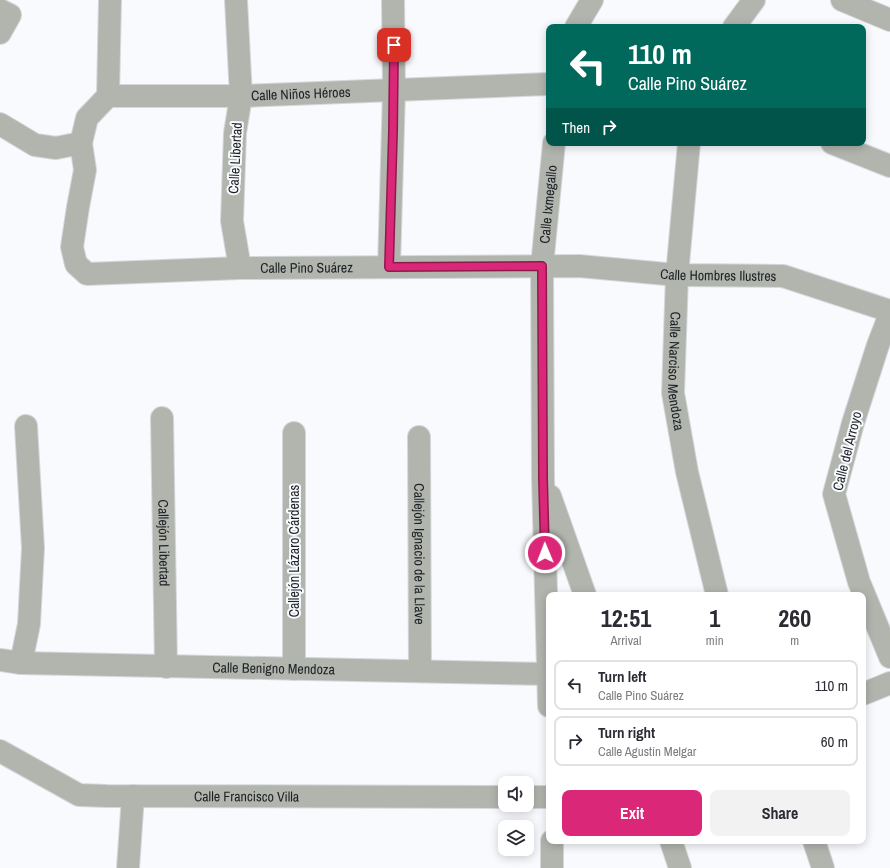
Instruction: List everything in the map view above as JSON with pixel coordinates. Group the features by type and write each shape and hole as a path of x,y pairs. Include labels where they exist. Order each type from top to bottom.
{"street":[{"path":"0,124 35,145 56,148 81,143 87,118 108,96 110,0"},
{"name":"Calle Libertad","path":"236,0 241,96 235,133 232,221 240,268"},
{"path":"389,267 394,91 393,0"},
{"path":"574,0 576,24"},
{"path":"578,24 592,0"},
{"path":"736,24 754,0"},
{"path":"842,0 890,20"},
{"name":"Calle Niños Héroes","path":"108,96 241,96 546,84"},
{"name":"Calle Pino Suárez","path":"81,143 85,170 72,247 76,264 88,274 240,268 542,266"},
{"name":"Calle Ixmegallo","path":"546,596 543,478 542,266 554,146"},
{"name":"Calle Narciso Mendoza","path":"689,146 677,276 672,394 687,472 716,592"},
{"path":"840,146 890,166"},
{"name":"Calle Hombres Ilustres","path":"542,266 579,266 677,276 783,276 890,312"},
{"name":"Calle del Arroyo","path":"863,592 834,494 878,345 890,312"},
{"name":"Callejón Libertad","path":"162,418 166,667"},
{"path":"21,662 29,624 33,548 26,426"},
{"name":"Callejón Lázaro Cárdenas","path":"294,433 294,670"},
{"name":"Callejón Ignacio de la Llave","path":"419,437 420,670"},
{"path":"543,478 584,592"},
{"name":"Calle del Arroyo","path":"866,599 890,657"},
{"name":"Calle Benigno Mendoza","path":"0,660 166,667 294,670 420,670 546,674"},
{"path":"866,693 890,683"},
{"name":"Calle Francisco Villa","path":"0,751 79,795 498,797"},
{"path":"128,868 133,796"},
{"path":"534,797 546,797"},
{"path":"552,844 552,868"},
{"path":"673,844 680,868"},
{"path":"815,844 823,868"}],"route":[{"path":"394,45 389,267 542,266 543,478 545,553"}]}
